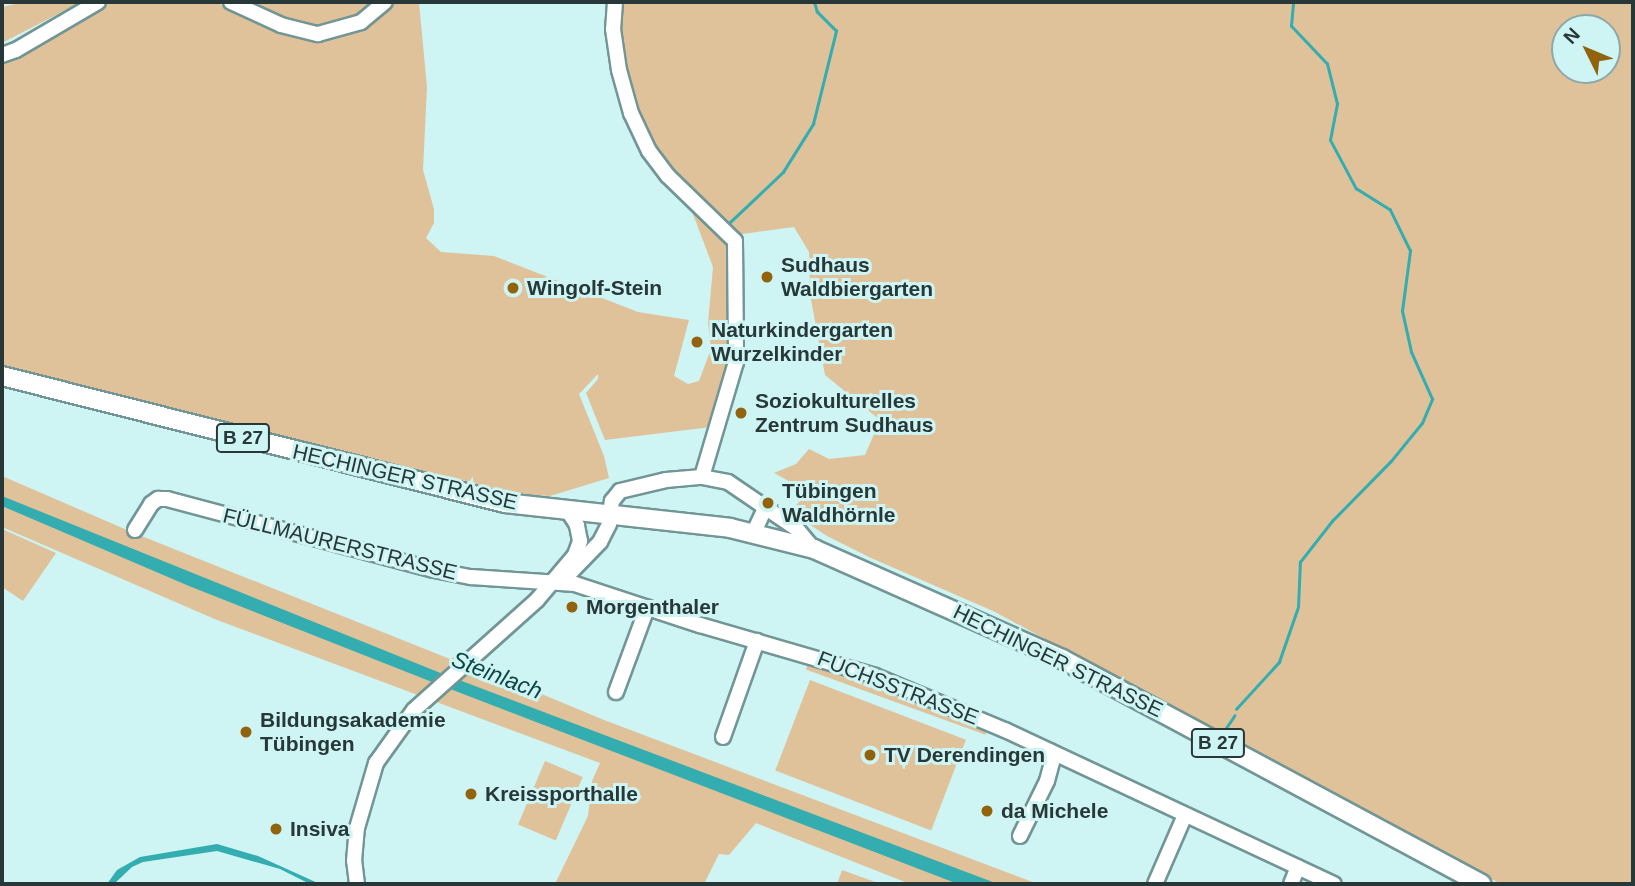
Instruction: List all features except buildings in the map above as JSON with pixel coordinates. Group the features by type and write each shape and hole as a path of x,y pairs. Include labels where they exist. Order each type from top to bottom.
{"main road":[{"name":"HECHINGER STRASSE","path":"2,376 505,503 703,524 754,532 814,549 1062,659 1481,884"}],"street":[{"path":"2,55 16,50 98,2"},
{"path":"230,2 281,25 318,34 362,22 385,2"},
{"path":"615,2 613,29 619,70 631,113 649,151 668,176 735,241 736,362 702,477"},
{"name":"HECHINGER STRASSE","path":"610,515 612,501 620,491 666,480 702,477 728,482 766,506 803,534 814,549"},
{"name":"FÜLLMAURERSTRASSE","path":"135,530 151,504 158,499 167,499 434,570 471,577 557,581"},
{"path":"754,532 766,506"},
{"path":"568,511 577,525 580,541 575,555"},
{"path":"557,581 575,555 610,515"},
{"path":"356,880 357,828 376,764 396,732 425,701 597,545 609,524 610,515"},
{"name":"FUCHSSTRASSE","path":"557,581 875,676 1050,751 1335,884"},
{"path":"616,692 647,608"},
{"path":"723,737 757,641"},
{"path":"1020,836 1047,781 1052,762 1050,751"},
{"path":"1155,884 1185,815"},
{"path":"1291,884 1298,867"}],"shaded area":[{"path":"24,2 81,2 2,43 2,7"},
{"path":"111,2 215,2 278,30 320,40 358,30 393,2 419,2 427,87 423,170 434,209 434,223 426,238 441,252 494,256 638,312 689,320 674,376 688,384 699,381 711,349 708,323 713,267 688,201 730,245 729,361 711,427 605,440 586,393 598,379 598,374 579,394 604,456 609,478 550,496 534,495 467,486 2,368 2,60 18,56"},
{"path":"246,2 379,2 370,11 334,28 303,27"},
{"path":"619,2 1633,2 1633,884 1501,884 993,611 871,558 827,536 800,518 794,507 809,492 774,473 796,464 809,449 829,459 865,455 880,420 825,375 810,294 809,252 794,227 735,235 672,173 654,151 636,113 617,30"},
{"path":"2,476 134,533 450,659 464,652 484,670 604,720 1038,884 910,884 756,823 729,855 719,854 704,884 555,884 588,816 592,781 600,763 217,620 2,527"},
{"path":"2,529 56,553 23,601 2,587"},
{"path":"809,661 988,726 985,735 806,669"},
{"name":"TV Derendingen","path":"810,680 966,740 931,830 775,771"},
{"path":"545,761 583,777 556,841 518,825"},
{"path":"842,870 881,884 837,884"}],"water":[{"path":"2,496 438,672 998,884 958,884 432,682 189,586 2,506"},
{"path":"217,844 258,856 320,884 310,884 280,869 217,851 143,862 132,867 114,884 107,884 117,870 140,857"}],"waterway":[{"path":"727,225 783,172 813,124 836,31 817,12 814,2"},
{"path":"1236,709 1279,662 1298,607 1300,562 1332,521 1391,461 1422,423 1432,399 1411,352 1402,311 1410,251 1390,210 1356,189 1330,140 1337,104 1327,64 1291,26 1293,2"},
{"path":"1222,734 1234,716"}],"place":[{"name":"Sudhaus Waldbiergarten","path":"767,277"},
{"name":"Wingolf-Stein","path":"513,288"},
{"name":"Naturkindergarten Wurzelkinder","path":"697,342"},
{"name":"Soziokulturelles Zentrum Sudhaus","path":"741,413"},
{"name":"Tübingen Waldhörnle","path":"768,503"},
{"name":"Morgenthaler","path":"572,607"},
{"name":"Bildungsakademie Tübingen","path":"246,732"},
{"name":"TV Derendingen","path":"870,755"},
{"name":"Kreissporthalle","path":"471,794"},
{"name":"da Michele","path":"987,811"},
{"name":"Insiva","path":"276,829"}],"water label":[{"name":"Steinlach","path":"497,675"}]}
